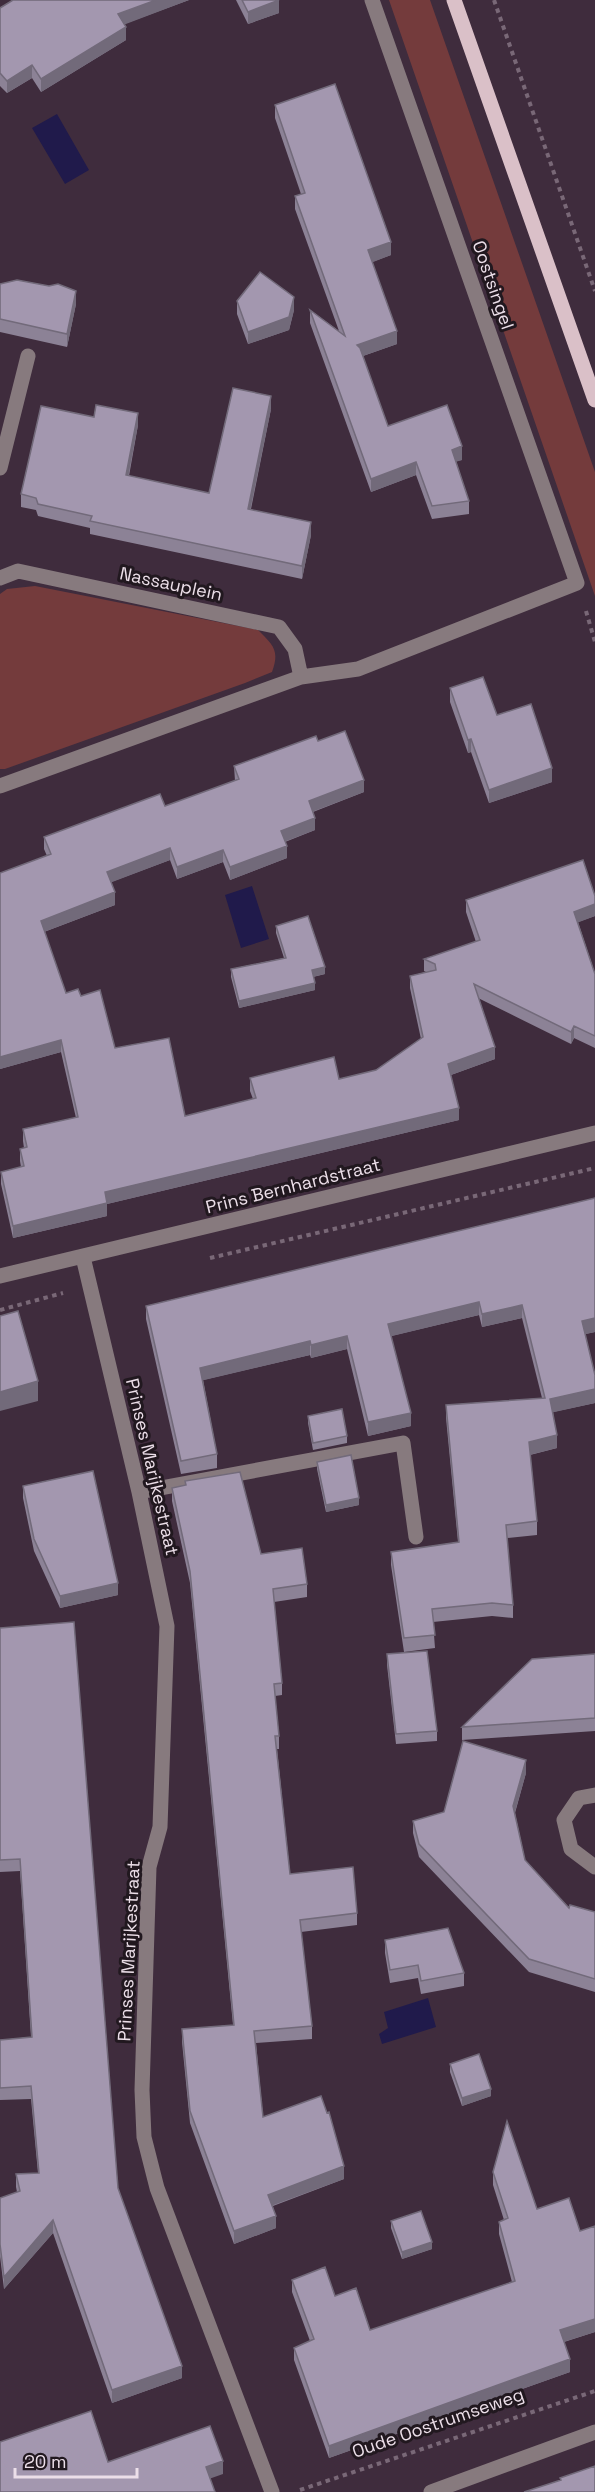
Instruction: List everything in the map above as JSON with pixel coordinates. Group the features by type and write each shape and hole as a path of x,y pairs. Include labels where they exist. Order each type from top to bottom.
{"main road":[{"path":"454,0 595,400"}],"street":[{"name":"Oostsingel","path":"301,677 358,669 577,583 372,0"},
{"path":"0,468 28,356"},
{"name":"Nassauplein","path":"0,578 18,571 279,627 295,649 301,677"},
{"path":"0,786 301,677"},
{"name":"Prins Bernhardstraat","path":"0,1276 595,1133"},
{"name":"Prinses Marijkestraat","path":"83,1257 139,1492 167,1626 160,1827 149,1866 142,2090 144,2137 158,2188 273,2492"},
{"path":"139,1492 403,1443 416,1537"},
{"path":"595,1795 579,1798 564,1820 571,1849 595,1867"},
{"path":"431,2492 595,2432"}],"path":[{"path":"494,0 595,291"},
{"path":"205,1259 595,1168"},
{"path":"0,1310 90,1286"},
{"name":"Oude Oostrumseweg","path":"294,2492 595,2391"}],"shaded area":[{"path":"389,0 430,0 595,472 595,596"},
{"path":"57,114 89,170 65,184 32,128"},
{"path":"35,586 258,630 274,648 275,658 272,672 0,769 0,594 7,589"},
{"path":"252,886 269,939 241,948 225,895"},
{"path":"428,1998 436,2027 382,2044 379,2034 388,2028 384,2012"}],"building":[{"path":"13,0 156,0 118,14 126,27 41,79 32,65 7,81 0,73 0,8"},
{"path":"242,0 279,0 248,12"},
{"path":"335,84 391,242 368,250 397,331 357,345 388,426 447,405 462,446 452,450 469,501 432,506 416,462 371,479 310,310 345,336 295,196 305,193 275,105"},
{"path":"260,272 294,297 289,317 248,332 237,301"},
{"path":"17,280 49,286 58,284 76,291 67,334 0,319 0,284"},
{"path":"233,388 271,396 248,509 311,522 302,566 90,521 92,516 38,504 36,498 21,494 41,406 94,417 96,405 138,413 126,475 209,493"},
{"path":"483,677 497,715 531,704 552,768 489,790 450,688"},
{"path":"345,731 364,780 309,801 315,818 281,831 287,846 230,867 223,850 177,867 170,848 107,872 115,892 41,921 66,993 78,989 81,996 100,990 115,1048 169,1038 185,1116 256,1098 250,1078 334,1057 339,1079 376,1070 423,1037 410,976 436,970 435,964 424,959 480,940 466,900 583,860 595,896 595,904 574,912 595,974 595,1036 574,1026 571,1032 474,984 495,1047 448,1064 459,1108 105,1192 107,1203 13,1226 1,1172 24,1166 20,1149 27,1147 23,1129 78,1117 61,1040 0,1057 0,873 51,854 44,837 160,794 165,806 239,779 234,766 316,736 318,741"},
{"path":"308,916 325,967 312,970 315,983 239,1001 231,969 286,958 276,926"},
{"path":"595,1198 595,1318 582,1321 595,1375 595,1389 550,1399 557,1435 529,1442 537,1521 506,1525 513,1605 492,1603 432,1609 435,1635 404,1638 391,1552 459,1542 446,1405 545,1398 522,1305 482,1314 479,1302 388,1324 411,1413 368,1422 347,1336 311,1345 310,1341 200,1368 217,1454 181,1461 146,1306"},
{"path":"18,1311 38,1381 0,1392 0,1316"},
{"path":"342,1409 347,1436 313,1443 308,1416"},
{"path":"351,1455 359,1498 326,1505 317,1462"},
{"path":"93,1471 118,1583 60,1596 34,1539 23,1486"},
{"path":"240,1472 261,1554 302,1548 307,1584 273,1589 282,1683 274,1684 279,1736 275,1736 290,1874 353,1867 357,1913 300,1920 312,2026 254,2031 263,2117 321,2096 327,2113 329,2112 344,2166 268,2195 276,2216 234,2231 190,2111 182,2029 234,2025 190,1571 172,1488 186,1485 185,1481"},
{"path":"74,1622 118,2188 182,2366 112,2390 53,2220 4,2277 0,2244 0,2198 20,2191 16,2174 39,2173 31,2086 0,2088 0,2040 32,2037 20,1859 0,1860 0,1628"},
{"path":"427,1651 437,1731 396,1734 387,1654"},
{"path":"595,1654 595,1718 462,1727 532,1659"},
{"path":"463,1741 526,1760 513,1806 525,1860 569,1908 570,1905 595,1912 595,1979 529,1959 419,1844 413,1821 444,1812"},
{"path":"448,1928 464,1973 421,1981 418,1965 390,1970 385,1940"},
{"path":"479,2054 491,2089 462,2098 450,2064"},
{"path":"507,2121 537,2209 569,2198 580,2231 595,2226 595,2319 560,2330 570,2359 329,2446 294,2348 314,2339 292,2280 325,2267 335,2296 356,2288 370,2330 515,2281 499,2222 508,2218 493,2172"},
{"path":"421,2211 432,2242 402,2252 391,2221"},
{"path":"91,2411 108,2462 210,2426 223,2461 206,2467 215,2492 0,2492 0,2442"},
{"path":"595,2466 595,2492 524,2492 561,2480 560,2478"}]}
